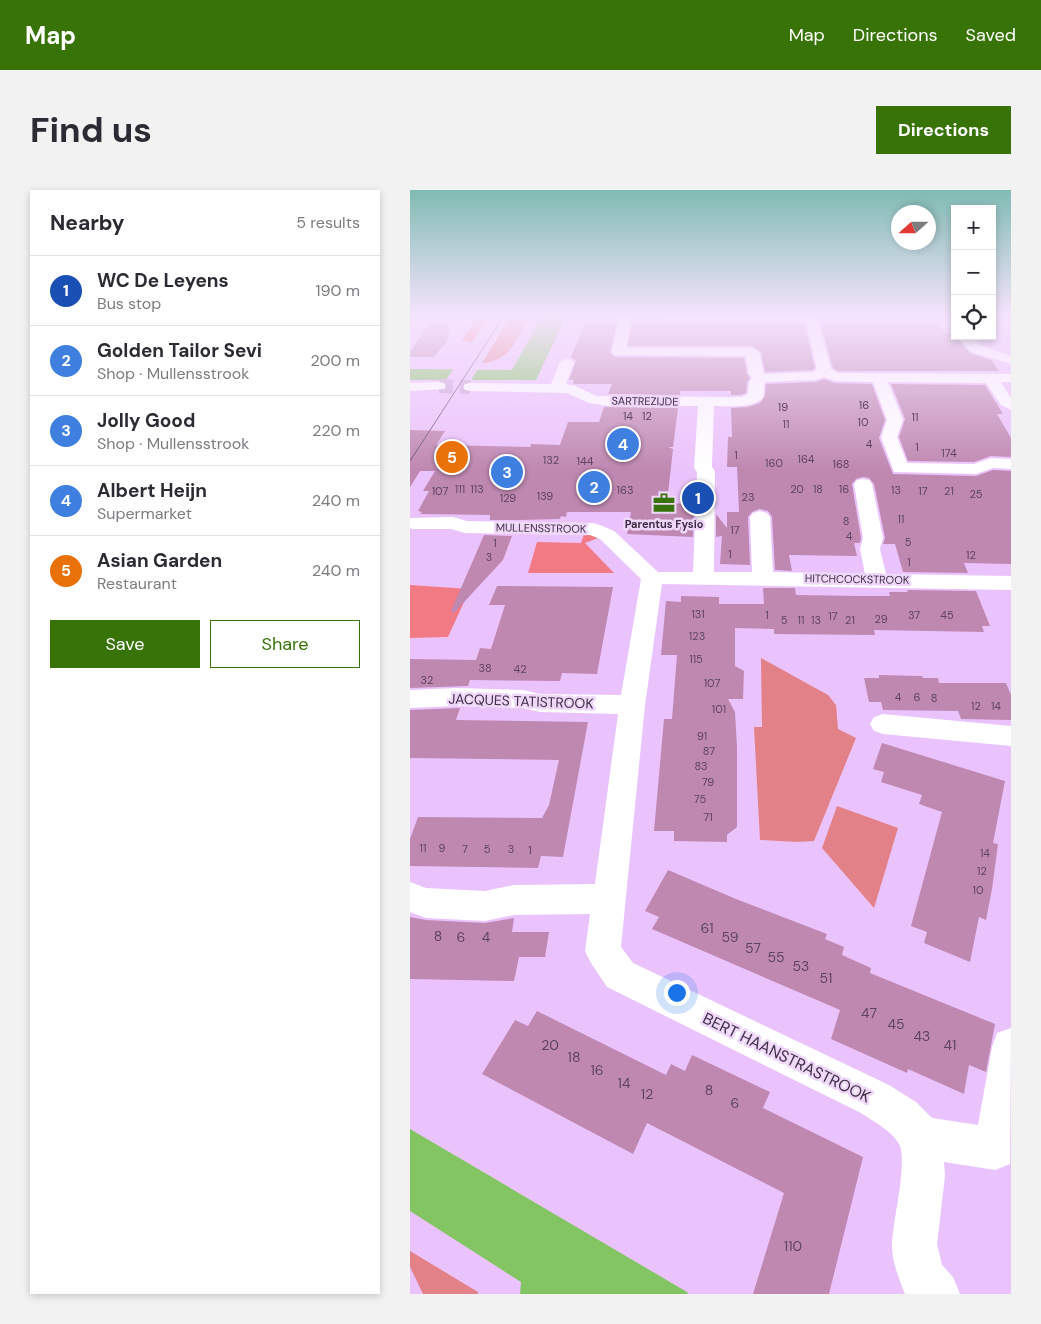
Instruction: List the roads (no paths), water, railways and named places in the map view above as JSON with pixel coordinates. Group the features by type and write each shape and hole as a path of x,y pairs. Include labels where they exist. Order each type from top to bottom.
{"street":[{"path":"557,388 565,368"},
{"path":"755,368 756,374 761,378 816,376 824,371"},
{"path":"823,368 824,371 835,377 1011,378"},
{"name":"SARTREZIJDE","path":"470,387 570,389 594,400 609,401 743,402 756,396 756,382 761,378"},
{"path":"879,378 895,420 889,437 900,468 976,468 991,463 1011,464"},
{"path":"991,379 1006,402 1011,405"},
{"path":"410,387 439,386"},
{"path":"703,578 706,478 703,468 706,402"},
{"path":"863,484 873,538 870,549 877,580"},
{"path":"760,517 763,578"},
{"name":"MULLENSSTROOK","path":"412,523 453,523 465,527 593,529 607,535 652,578"},
{"name":"HITCHCOCKSTROOK","path":"652,578 763,578 1011,583"},
{"name":"BERT HAANSTRASTROOK","path":"652,578 632,705 603,951 620,975 875,1099 902,1116 921,1137"},
{"name":"JACQUES TATISTROOK","path":"410,699 456,697 523,699 540,704 632,705"},
{"path":"883,724 1009,742"},
{"path":"410,897 426,903 485,906 514,900 610,899"},
{"path":"923,1288 914,1244 923,1176 921,1137 995,1149 1011,1047"}],"tunnel":[{"path":"439,386 470,387"}],"tram line":[{"path":"410,461 471,368"}],"place":[{"name":"Albert Heijn","path":"623,444"},
{"name":"Asian Garden","path":"452,457"},
{"name":"Jolly Good","path":"507,472"},
{"name":"Golden Tailor Sevi","path":"594,487"},
{"name":"WC De Leyens","path":"698,498"},
{"name":"Parentus Fysio","path":"664,503"}]}
